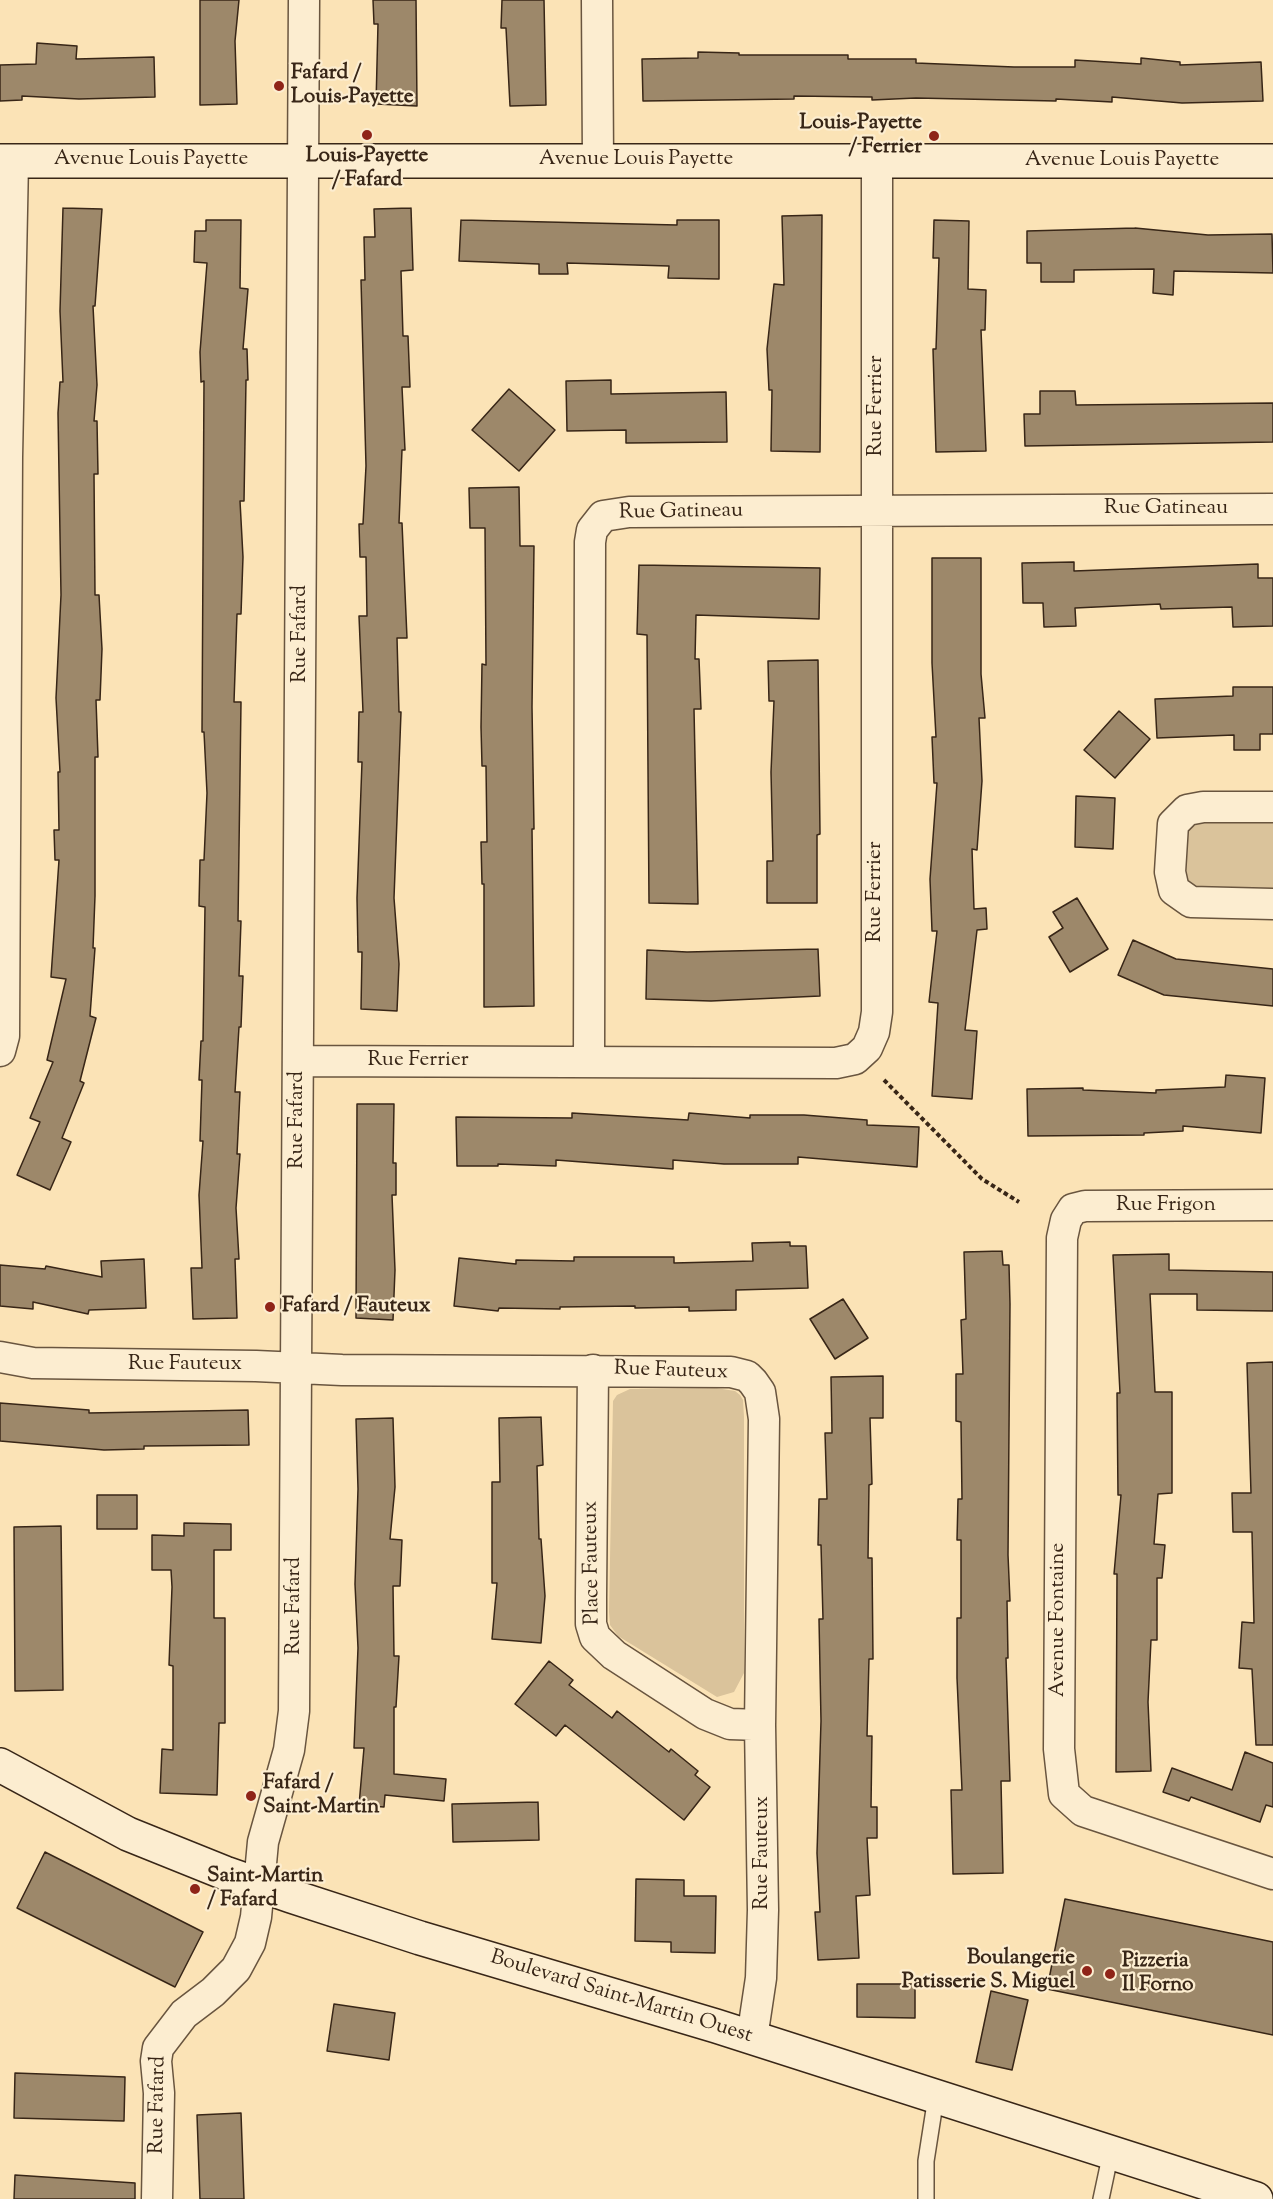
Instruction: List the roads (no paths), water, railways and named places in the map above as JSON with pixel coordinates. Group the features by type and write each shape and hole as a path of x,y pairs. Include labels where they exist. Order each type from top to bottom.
{"main road":[{"name":"Avenue Louis Payette","path":"7,161 304,159 1273,161"},
{"name":"Boulevard Saint-Martin Ouest","path":"0,1765 128,1834 259,1885 420,1938 752,2038 1256,2199"}],"street":[{"name":"Rue Fafard","path":"157,2199 159,2093 156,2061 158,2048 184,2014 213,1992 236,1969 254,1928 264,1842 289,1750 294,1711 304,0"},
{"path":"597,0 598,160"},
{"path":"0,1051 4,1036 2,988 3,457 7,161"},
{"name":"Rue Ferrier","path":"299,1061 836,1063 862,1055 871,1040 876,1012 876,161"},
{"name":"Rue Gatineau","path":"589,1062 590,554 592,530 595,523 603,516 628,512 1273,509"},
{"path":"1273,807 1187,810 1173,824 1170,872 1174,890 1191,902 1273,904"},
{"name":"Rue Frigon","path":"1065,1220 1073,1209 1085,1206 1273,1206"},
{"name":"Avenue Fontaine","path":"1065,1220 1062,1238 1059,1737 1062,1786 1072,1803 1083,1811 1273,1874"},
{"name":"Rue Fauteux","path":"0,1358 45,1364 731,1371 747,1376 760,1392 764,1419 760,1725 763,1910 760,1987 752,2038"},
{"name":"Place Fauteux","path":"593,1370 591,1613 595,1636 614,1655 705,1714 730,1724 760,1725"}],"lane":[{"path":"926,2199 926,2161 936,2097"},
{"path":"1101,2199 1111,2152"}],"place":[{"name":"Fafard / Louis-Payette","path":"279,86"},
{"name":"Louis-Payette / Fafard","path":"367,135"},
{"name":"Louis-Payette / Ferrier","path":"934,136"},
{"name":"Fafard / Fauteux","path":"270,1307"},
{"name":"Fafard / Saint-Martin","path":"251,1796"},
{"name":"Saint-Martin / Fafard","path":"195,1889"},
{"name":"Boulangerie Patisserie S. Miguel","path":"1087,1971"},
{"name":"Pizzeria Il Forno","path":"1110,1974"}]}
